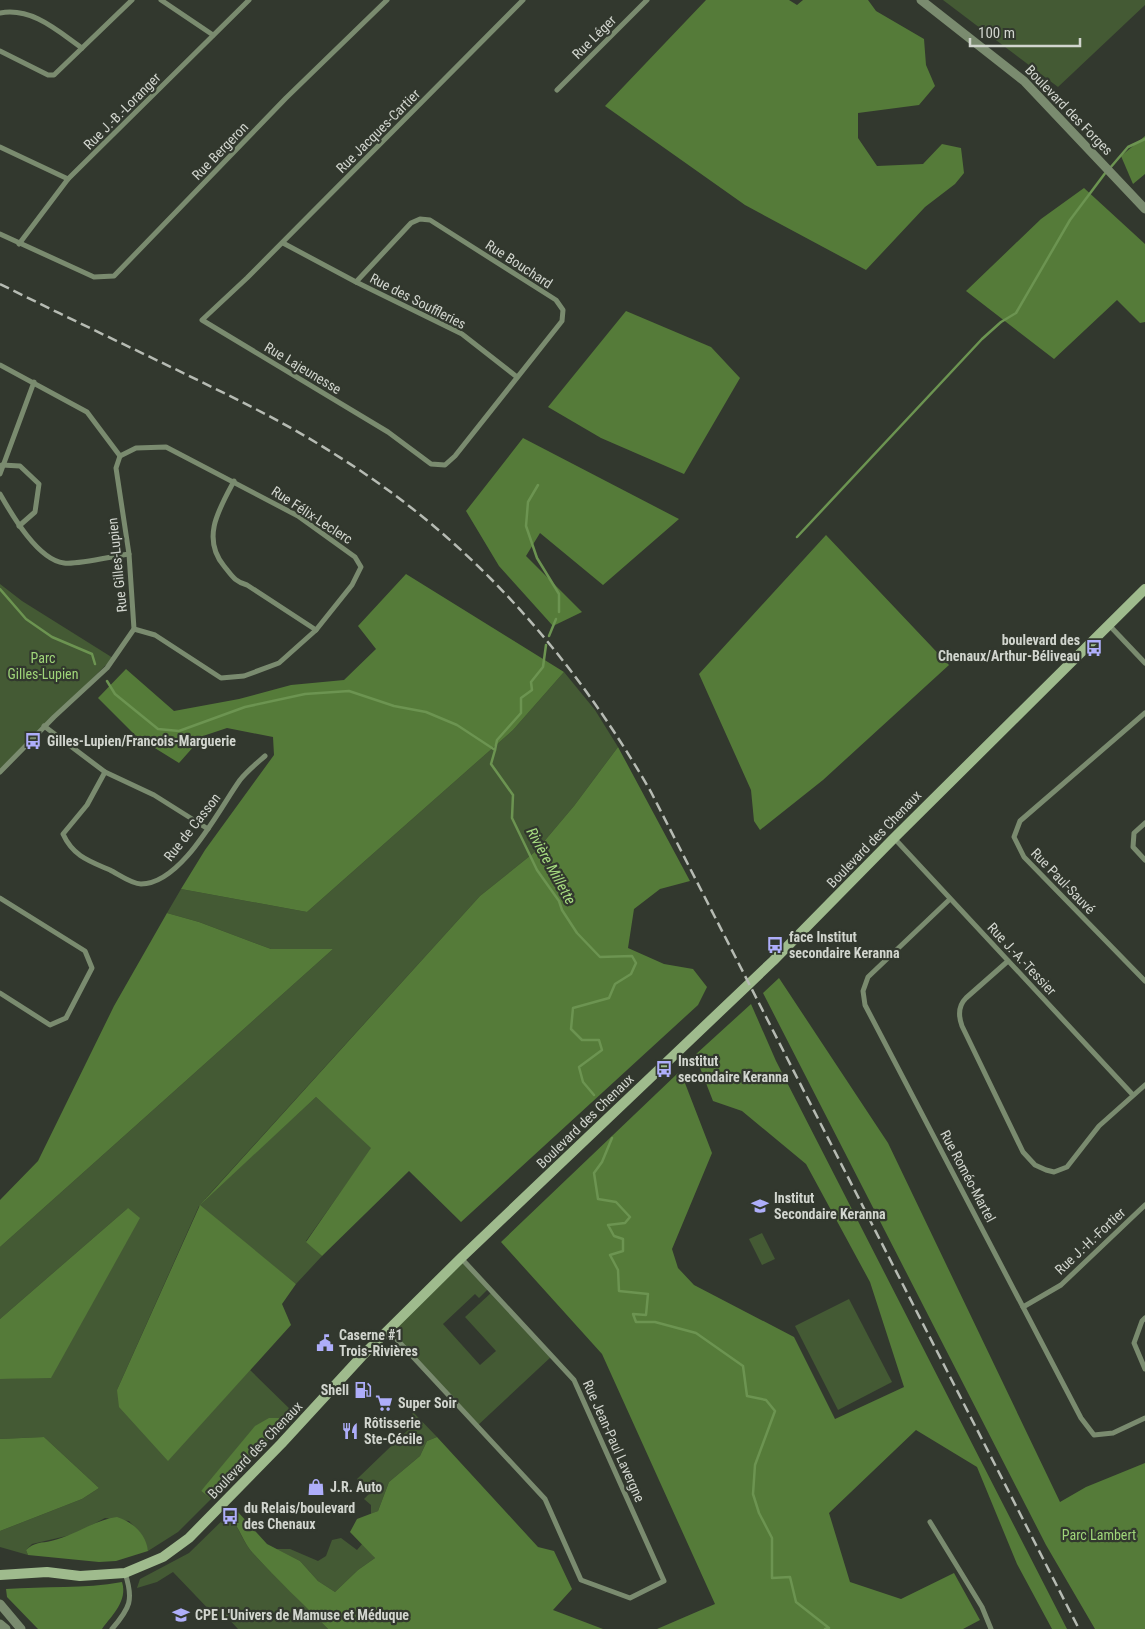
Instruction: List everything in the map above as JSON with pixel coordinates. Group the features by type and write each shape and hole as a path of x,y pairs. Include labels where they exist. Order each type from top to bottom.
{"main road":[{"name":"Boulevard des Chenaux","path":"0,1575 47,1572 80,1576 125,1573 163,1557 189,1538 388,1330 773,961 1145,589"}],"street":[{"path":"0,51 48,75 54,75 132,0"},
{"path":"161,0 213,35"},
{"name":"Rue J.-B.-Loranger","path":"19,244 68,179 249,0"},
{"name":"Rue Bergeron","path":"0,234 94,277 114,276 286,98 387,0"},
{"name":"Rue Jacques-Cartier","path":"247,278 524,0"},
{"name":"Rue Léger","path":"557,90 647,0"},
{"name":"Boulevard des Forges","path":"921,0 992,54 1031,88 1145,209"},
{"path":"0,13 21,13 40,19 82,48"},
{"path":"0,147 68,179"},
{"name":"Rue Bouchard","path":"356,282 411,223 420,219 430,220 556,300 563,310 562,321 455,456 445,464"},
{"name":"Rue des Souffleries","path":"283,243 356,282 462,334 518,377"},
{"name":"Rue Lajeunesse","path":"247,278 202,320 388,432 430,464 445,464"},
{"path":"0,365 87,412 120,456"},
{"path":"0,474 34,382"},
{"name":"Rue Félix-Leclerc","path":"120,456 136,448 166,447 298,516 355,557 361,567 352,586 316,630 279,663 244,676 222,678 155,635 134,629"},
{"name":"Rue Gilles-Lupien","path":"0,772 44,726 107,668 134,629 129,554 116,468 120,456"},
{"path":"2,465 20,466 39,484 35,512 19,526"},
{"path":"234,481 216,514 212,533 218,560 236,582 247,584 316,630"},
{"path":"0,494 19,526 52,560 65,564 129,554"},
{"path":"1109,625 1145,663"},
{"name":"Rue Paul-Sauvé","path":"1145,713 1020,821 1014,837 1024,857 1145,981"},
{"path":"44,726 105,772 154,795 208,829"},
{"name":"Rue de Casson","path":"105,772 87,805 64,834 70,848 86,859 140,884 160,880 175,868 208,829 241,778 265,756"},
{"path":"1145,823 1134,834 1133,847 1145,860"},
{"name":"Rue J.-A.-Tessier","path":"894,838 1133,1095"},
{"path":"0,898 85,951 92,968 66,1018 50,1025 0,993"},
{"name":"Rue Roméo-Martel","path":"950,898 868,977 864,984 865,1005 1081,1418 1094,1435 1113,1433 1145,1418"},
{"path":"1008,961 961,1003 959,1015 962,1026 1023,1152 1035,1165 1054,1172 1067,1167 1099,1126 1145,1085"},
{"name":"Rue J.-H.-Fortier","path":"1023,1307 1061,1285 1145,1205"},
{"name":"Rue Jean-Paul Lavergne","path":"388,1330 545,1499 581,1580 630,1598 664,1581 574,1380 461,1258"},
{"path":"1145,1318 1142,1321 1134,1343 1145,1369"},
{"path":"930,1522 982,1606 991,1629"},
{"path":"112,1629 126,1612 132,1592 125,1573"},
{"path":"0,1604 20,1629"},
{"path":"0,1624 6,1629"}],"green space":[{"path":"706,0 789,0 797,5 803,0 868,0 876,11 924,39 926,65 935,86 919,105 858,113 858,138 877,166 923,164 942,144 961,148 964,173 955,184 925,207 866,270 745,205 605,106"},
{"path":"943,0 1145,0 1145,5 1058,87"},
{"path":"1145,136 1145,174 1133,184 1121,156"},
{"path":"1084,188 1145,244 1145,322 1140,323 1117,300 1054,359 966,291 1041,219"},
{"path":"626,311 711,347 740,378 684,474 601,438 548,407"},
{"path":"523,438 679,519 603,585 540,533 526,556 582,612 553,626 499,566 466,511"},
{"path":"826,535 949,665 823,780 760,830 754,821 751,790 699,674"},
{"path":"406,574 564,672 513,730 307,912 181,889 205,850 274,755 273,737 227,728 203,736 179,763 137,737 98,698 126,669 174,711 239,699 291,685 344,680 376,649 358,626"},
{"name":"Parc Gilles-Lupien","path":"0,584 22,601 113,658 0,770"},
{"path":"564,672 595,710 618,747 574,806 536,851 480,896 205,1199 316,1097 372,1148 306,1241 322,1256 296,1284 199,1206 117,1390 168,1460 250,1370 295,1414 288,1421 281,1418 201,1491 211,1499 178,1532 148,1551 141,1534 129,1521 105,1518 75,1534 32,1544 26,1550 28,1555 0,1547 0,1531 82,1499 99,1488 44,1437 0,1439 0,1379 51,1377 128,1208 0,1319 0,1247 333,949 271,949 199,922 167,913 181,889 307,912 513,730"},
{"path":"618,747 690,881 660,889 634,909 628,948 664,964 693,969 707,987 698,1005 461,1222 409,1171 322,1256 306,1242 371,1148 316,1097 200,1205 480,896 536,851 574,806"},
{"path":"167,913 199,922 271,949 333,949 0,1247 0,1200 38,1161 114,1006"},
{"name":"Parc Lambert","path":"779,978 888,1143 1060,1502 1086,1487 1145,1463 1145,1629 1095,1629 1046,1545 763,993"},
{"path":"751,1004 776,1061 1067,1629 1052,1629 1017,1564 977,1467 916,1430 829,1513 850,1582 901,1599 954,1573 980,1620 963,1629 657,1629 715,1604 602,1354 501,1242 678,1073 683,1078 712,1153 672,1249 678,1268 694,1285 794,1337 835,1419 904,1387 870,1282 806,1164 742,1111 713,1101 695,1055"},
{"path":"200,1205 296,1284 282,1304 291,1325 168,1461 119,1407 117,1390"},
{"path":"128,1208 140,1218 51,1378 0,1379 0,1319"},
{"path":"762,1233 775,1259 762,1265 749,1239"},
{"path":"461,1258 489,1288 479,1298 475,1294 443,1324 480,1365 496,1351 465,1317 492,1292 552,1356 477,1426 388,1330"},
{"path":"849,1299 892,1382 838,1410 795,1326"},
{"path":"412,1411 437,1437 427,1441 420,1456 389,1482 378,1511 371,1514 371,1505 364,1499 370,1493 357,1479 411,1427 414,1422"},
{"path":"269,1418 281,1418 288,1421 211,1499 201,1491 255,1426"},
{"path":"44,1437 99,1488 82,1499 0,1531 0,1439"},
{"path":"437,1437 538,1547 554,1551 572,1589 553,1610 603,1629 328,1629 251,1551 231,1519 238,1512 267,1544 300,1561 318,1581 335,1592 358,1570 375,1558 350,1532 357,1519 378,1511 389,1482 420,1456 427,1441"},
{"path":"234,1509 238,1512 231,1519 251,1551 328,1629 238,1629 224,1614 218,1619 173,1572 157,1582 137,1588 140,1579 189,1553"},
{"path":"117,1517 133,1525 142,1534 148,1551 116,1561 99,1562 28,1555 26,1550 35,1544 59,1539 100,1521"},
{"path":"341,1538 357,1550 363,1543 375,1558 358,1570 335,1592 318,1581 300,1561 276,1549 290,1549 318,1561 326,1556 332,1540"},
{"path":"122,1582 123,1595 121,1602 102,1629 38,1629 7,1597 6,1589 79,1586"}],"waterway":[{"path":"1110,168 1128,147 1145,139"},
{"path":"797,537 982,339 1001,322 1016,313 1070,220 1106,172"},
{"path":"538,485 528,502 526,526 537,558 559,594 559,612"},
{"name":"Rivière Millette","path":"0,589 26,619 52,637 92,654 95,664"},
{"path":"549,636 556,619"},
{"path":"495,750 497,740 521,713 521,698 532,690 531,682 543,667 546,645"},
{"name":"Rivière Millette","path":"107,681 115,694 158,729 179,731 245,707 305,694 349,691 394,706 426,712 457,725 495,750 491,764 513,795 512,818 537,870 559,901 562,910 577,933 600,957 632,956 636,963 631,974 615,984 609,998 573,1008 571,1029 582,1040 599,1040 602,1050 579,1067 583,1082 594,1095"},
{"name":"Rivière Millette","path":"612,1138 602,1162 594,1173 598,1199 616,1202 630,1217 625,1223 608,1225 614,1236 623,1239 623,1251 610,1255 618,1270 619,1291 648,1294 646,1315 633,1314 636,1322 655,1322 696,1333 743,1366 747,1396 766,1400 775,1411 755,1465 753,1494 759,1513 772,1538 772,1578 790,1577 796,1602 829,1628 825,1629"}],"railway":[{"path":"0,284 237,399 297,431 336,455 385,488 431,524 474,562 552,647 588,694 621,742 651,792 1079,1629"}],"place":[{"name":"boulevard des Chenaux/Arthur-Béliveau","path":"1094,648"},
{"name":"Gilles-Lupien/Francois-Marguerie","path":"33,741"},
{"name":"face Institut secondaire Keranna","path":"775,945"},
{"name":"Institut secondaire Keranna","path":"664,1069"},
{"name":"Institut Secondaire Keranna","path":"760,1206"},
{"name":"Caserne #1 Trois-Rivières","path":"325,1343"},
{"name":"Shell","path":"363,1390"},
{"name":"Super Soir","path":"384,1403"},
{"name":"Rôtisserie Ste-Cécile","path":"350,1431"},
{"name":"J.R. Auto","path":"316,1487"},
{"name":"du Relais/boulevard des Chenaux","path":"230,1516"},
{"name":"CPE L'Univers de Mamuse et Méduque","path":"181,1615"}]}
